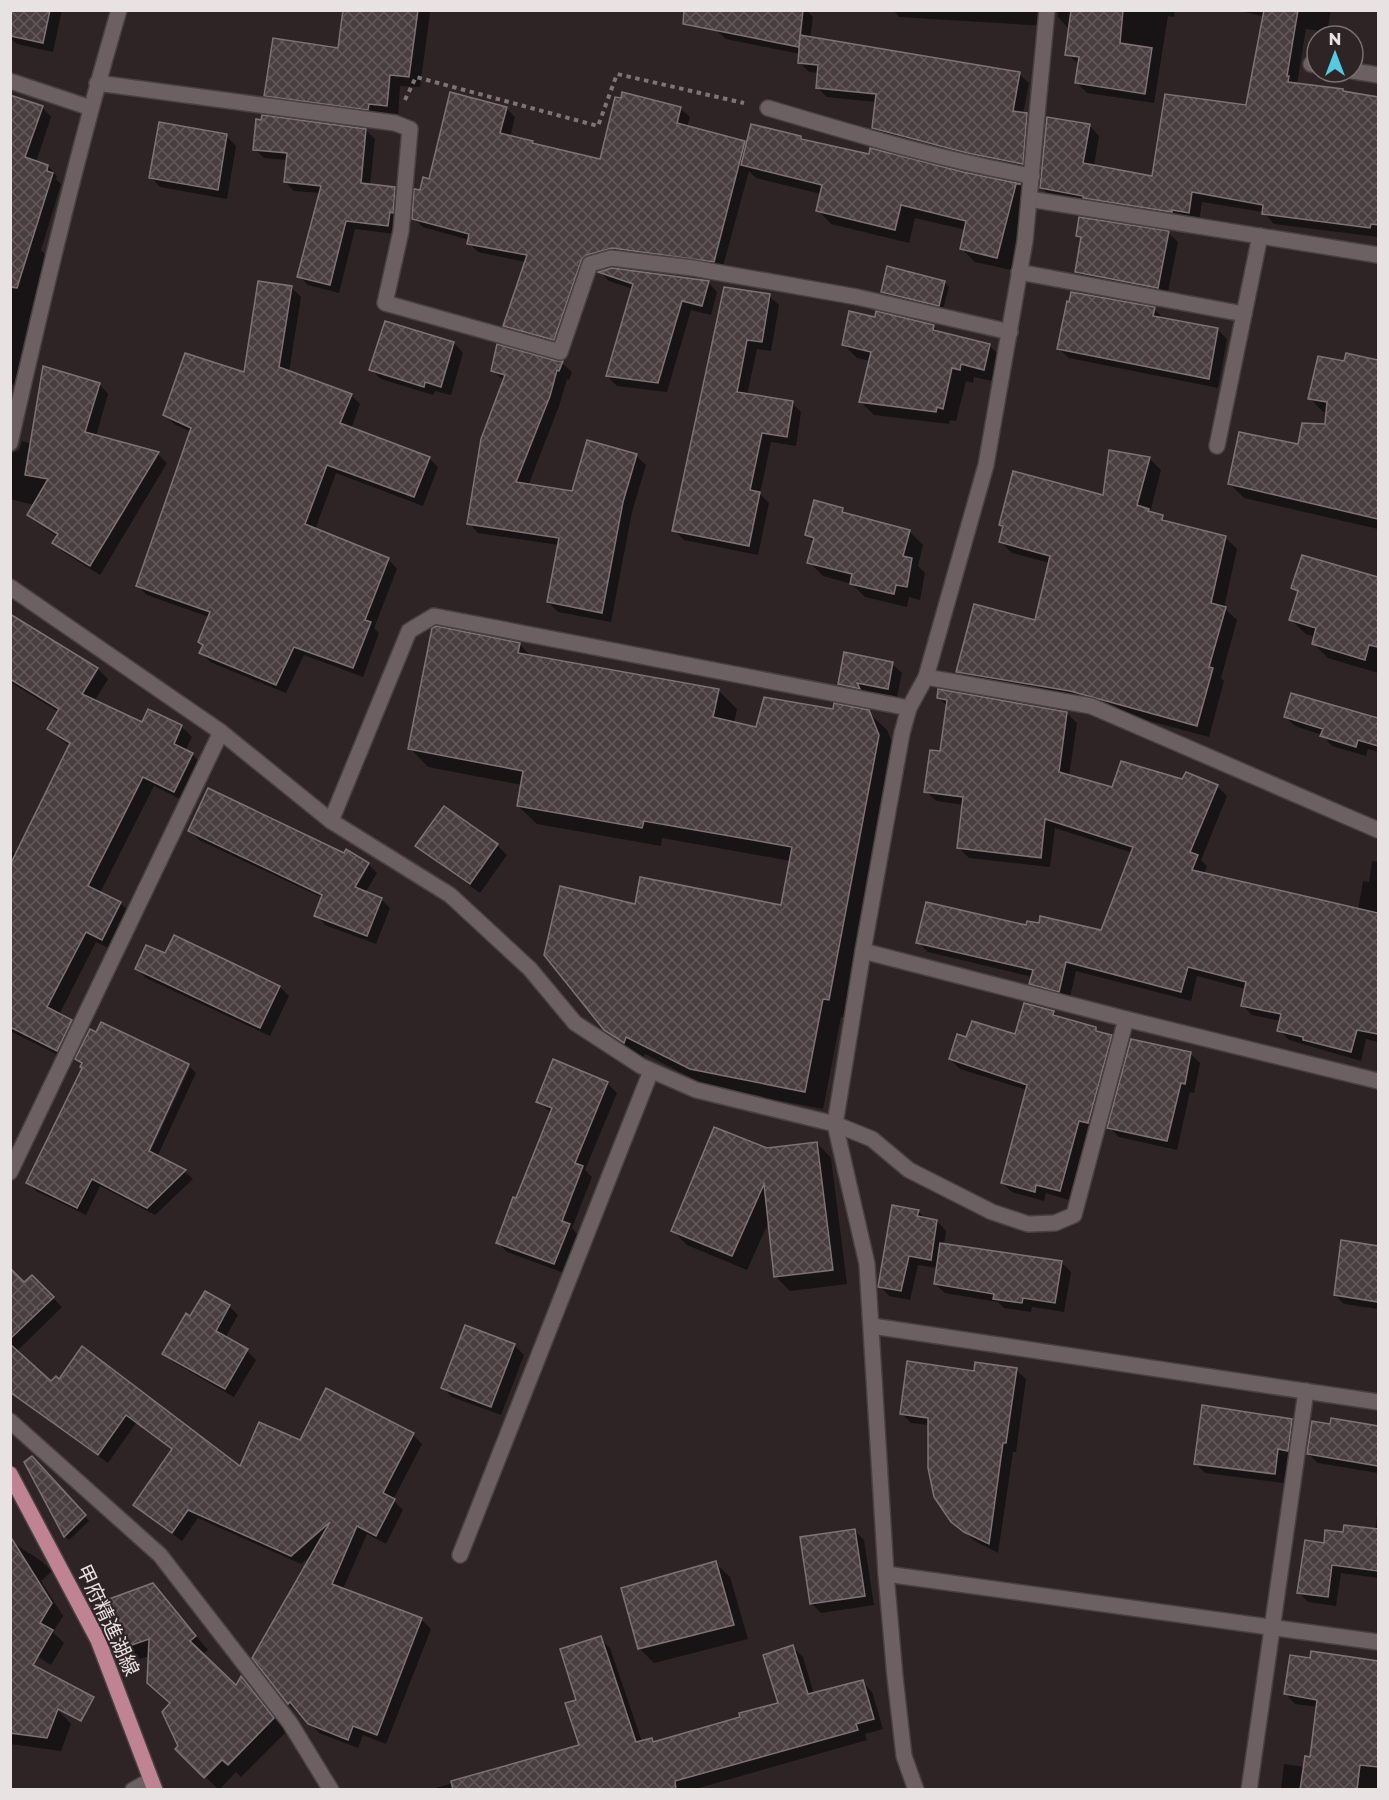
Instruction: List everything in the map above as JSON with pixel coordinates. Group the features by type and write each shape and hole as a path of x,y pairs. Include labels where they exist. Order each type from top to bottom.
{"main road":[{"name":"甲府精進湖線","path":"10,1474 98,1640 153,1785"}],"street":[{"path":"10,443 57,236 119,10"},
{"path":"916,1790 903,1756 886,1574 867,1264 835,1124 862,951 902,733 909,708 926,677 986,465 1010,332 1032,177 1047,10"},
{"path":"10,81 91,108"},
{"path":"98,83 395,123 410,129 401,231 385,303 560,352 590,264 612,258 693,267 857,297 1010,332"},
{"path":"768,108 853,134 971,165 1032,177"},
{"path":"1029,199 1378,255"},
{"path":"1217,446 1260,236"},
{"path":"1019,272 1244,314"},
{"path":"10,587 221,732 331,821 450,895 530,969 575,1023 651,1071 696,1090 835,1124 872,1139 909,1170 992,1212 1028,1224 1054,1223 1074,1215 1125,1019"},
{"path":"331,821 409,630 434,616 909,708"},
{"path":"926,677 1091,706 1378,830"},
{"path":"10,1172 221,732"},
{"path":"862,951 1378,1081"},
{"path":"460,1556 651,1071"},
{"path":"872,1326 1378,1402"},
{"path":"1249,1790 1306,1391"},
{"path":"10,1421 160,1555 290,1723 331,1790"},
{"path":"886,1574 1378,1642"},
{"path":"134,1790 153,1785"}],"path":[{"path":"395,123 416,77 598,126 617,74 768,108"}],"building":[{"path":"10,10 50,10 43,43 10,36"},
{"path":"343,10 418,10 409,77 390,75 387,106 369,104 368,110 264,96 273,38 338,48"},
{"path":"684,10 803,10 799,47 683,24"},
{"path":"1071,10 1123,10 1120,43 1152,48 1145,94 1075,83 1079,57 1065,55"},
{"path":"1264,10 1298,10 1287,76 1289,76 1288,82 1343,89 1343,91 1378,97 1378,225 1371,224 1370,228 1262,214 1263,205 1192,192 1189,213 1083,198 1083,196 1040,188 1047,117 1090,124 1083,163 1152,176 1165,94 1246,105"},
{"path":"800,35 1020,72 1013,111 1027,113 1023,164 967,153 872,128 876,94 816,88 818,65 798,63"},
{"path":"450,92 507,107 500,133 600,159 615,97 621,98 622,92 681,107 677,123 745,141 714,262 612,248 587,255 581,261 554,340 503,326 527,255 467,244 469,234 412,219 414,189 420,190 423,177 429,179"},
{"path":"10,95 43,106 25,157 48,165 47,171 53,173 17,288 10,287"},
{"path":"262,115 366,129 361,183 395,187 393,213 390,212 388,226 346,221 330,285 297,277 321,186 284,182 287,153 253,150 256,119 261,120"},
{"path":"159,122 227,134 218,190 149,178"},
{"path":"751,124 801,136 801,139 869,154 870,148 1021,184 1016,184 997,258 960,249 966,221 901,205 895,230 816,211 822,185 741,165"},
{"path":"1079,217 1169,231 1158,288 1075,272 1081,237 1076,236"},
{"path":"887,266 945,281 939,306 881,292"},
{"path":"612,268 709,281 702,306 682,301 658,383 606,376 633,284 598,272"},
{"path":"258,281 292,286 279,367 352,394 340,423 430,457 414,497 327,465 305,524 389,558 365,620 371,622 353,668 294,647 276,685 199,653 203,645 198,642 210,612 136,586 191,428 163,415 185,353 244,372"},
{"path":"724,287 770,294 762,342 747,340 737,392 793,401 787,437 762,433 750,490 760,492 749,546 672,531"},
{"path":"1071,292 1155,307 1153,316 1218,328 1209,379 1057,349"},
{"path":"849,311 875,317 876,311 934,325 933,330 990,344 984,370 961,364 960,370 952,368 943,409 937,407 936,412 859,402 871,352 842,345"},
{"path":"385,321 454,342 441,387 425,382 424,387 369,370"},
{"path":"497,344 563,361 559,371 557,370 550,396 516,482 572,491 587,440 637,454 623,502 602,613 547,602 559,538 467,524 481,439 505,375 491,371"},
{"path":"1346,353 1378,360 1378,519 1228,484 1239,432 1298,444 1302,423 1325,424 1327,402 1308,399 1318,356 1344,361"},
{"path":"43,366 100,383 85,432 159,452 90,566 52,543 58,534 27,515 48,479 25,475"},
{"path":"1109,450 1150,457 1137,505 1163,515 1162,520 1226,536 1211,603 1226,607 1209,667 1213,668 1197,726 1070,691 956,672 974,604 1035,620 1050,556 999,542 1003,526 999,525 1013,471 1103,495"},
{"path":"814,500 843,508 842,512 910,530 903,556 912,558 907,587 896,585 894,594 850,584 852,574 807,563 814,538 805,535"},
{"path":"1302,555 1378,577 1378,647 1369,645 1365,660 1312,644 1316,628 1289,620 1298,591 1291,588"},
{"path":"10,614 98,668 82,694 142,722 148,709 182,725 174,744 193,753 174,792 143,777 88,886 121,902 102,940 86,932 47,1007 72,1020 57,1051 10,1027 10,865 70,743 47,729 59,709 10,679"},
{"path":"436,626 520,643 518,653 719,689 713,717 756,727 764,697 833,709 834,703 869,710 879,735 829,1000 823,999 805,1092 690,1069 626,1037 624,1043 604,1030 544,955 560,886 635,904 640,877 781,905 792,847 644,821 642,828 517,806 523,771 408,749 432,628"},
{"path":"844,652 893,662 888,689 857,683 860,689 838,684"},
{"path":"938,689 1067,712 1059,772 1112,787 1121,761 1182,779 1186,772 1218,785 1190,852 1198,855 1192,870 1378,913 1378,1034 1357,1030 1351,1052 1277,1031 1281,1014 1241,1006 1246,982 1188,967 1181,992 1066,962 1059,992 1029,984 1033,970 916,943 926,902 1026,925 1027,921 1039,923 1040,916 1101,930 1133,847 1045,819 1041,858 957,848 963,797 924,792 930,750 940,751 947,700 937,698"},
{"path":"1291,693 1378,718 1378,746 1358,740 1356,747 1320,736 1323,729 1284,717"},
{"path":"208,788 344,853 346,849 369,863 355,887 382,898 367,936 314,916 322,895 188,831"},
{"path":"444,806 498,844 470,884 415,846"},
{"path":"174,935 280,986 260,1028 135,969 146,945 165,953"},
{"path":"1024,1003 1054,1011 1053,1015 1096,1027 1096,1031 1112,1035 1088,1123 1079,1121 1060,1191 1036,1185 1035,1192 1001,1183 1027,1085 949,1059 957,1034 966,1037 972,1021 1015,1034"},
{"path":"101,1022 189,1064 149,1151 186,1170 147,1208 92,1179 77,1208 26,1183 82,1068 80,1067 82,1063 75,1059 90,1029 96,1032"},
{"path":"1131,1039 1191,1052 1185,1084 1181,1083 1167,1141 1107,1128"},
{"path":"553,1059 608,1082 575,1163 583,1166 562,1221 570,1224 554,1264 496,1243 513,1197 516,1198 552,1108 536,1102"},
{"path":"714,1127 767,1148 817,1142 833,1270 774,1277 764,1184 732,1256 671,1231"},
{"path":"892,1205 919,1210 917,1216 937,1220 931,1260 909,1256 901,1291 878,1287"},
{"path":"1341,1240 1378,1246 1378,1302 1334,1295"},
{"path":"940,1243 1062,1261 1055,1303 1023,1298 1022,1303 993,1299 994,1294 934,1284"},
{"path":"10,1268 24,1282 32,1275 54,1297 10,1339"},
{"path":"205,1291 230,1305 216,1331 248,1349 225,1389 162,1354 186,1313 190,1316"},
{"path":"465,1325 515,1344 491,1407 441,1388"},
{"path":"10,1344 51,1381 56,1376 59,1379 82,1346 240,1466 259,1422 300,1440 326,1388 414,1433 383,1493 395,1499 376,1536 357,1526 332,1584 422,1618 377,1735 353,1726 348,1740 308,1724 290,1702 288,1704 252,1658 330,1522 291,1556 188,1510 172,1533 133,1505 172,1449 126,1415 98,1455 10,1392"},
{"path":"907,1361 974,1371 975,1362 1017,1368 1006,1443 1003,1443 989,1544 964,1532 951,1522 934,1497 928,1468 928,1418 900,1414"},
{"path":"1202,1405 1292,1419 1288,1451 1278,1449 1275,1474 1194,1464"},
{"path":"1331,1418 1378,1426 1378,1466 1307,1454 1312,1421 1330,1424"},
{"path":"32,1456 86,1515 64,1537 24,1462"},
{"path":"1344,1525 1378,1529 1378,1571 1332,1565 1328,1597 1297,1593 1305,1540 1324,1543 1325,1530 1343,1532"},
{"path":"855,1529 865,1596 810,1604 800,1537"},
{"path":"10,1536 52,1603 40,1623 53,1630 33,1665 94,1697 81,1721 58,1709 47,1738 10,1733"},
{"path":"716,1561 734,1625 638,1649 621,1588"},
{"path":"153,1583 196,1636 190,1641 236,1685 241,1676 274,1718 228,1765 222,1760 204,1778 175,1749 178,1746 162,1712 170,1703 147,1683 149,1639 126,1647 109,1599"},
{"path":"601,1636 636,1742 652,1738 653,1742 740,1717 739,1713 778,1703 763,1655 793,1645 808,1694 863,1680 874,1719 856,1724 858,1730 675,1781 676,1790 453,1790 451,1781 579,1745 565,1703 576,1700 560,1649"},
{"path":"1311,1651 1378,1661 1378,1767 1360,1765 1357,1790 1300,1790 1305,1756 1310,1757 1317,1700 1284,1694 1290,1655 1310,1658"}]}
